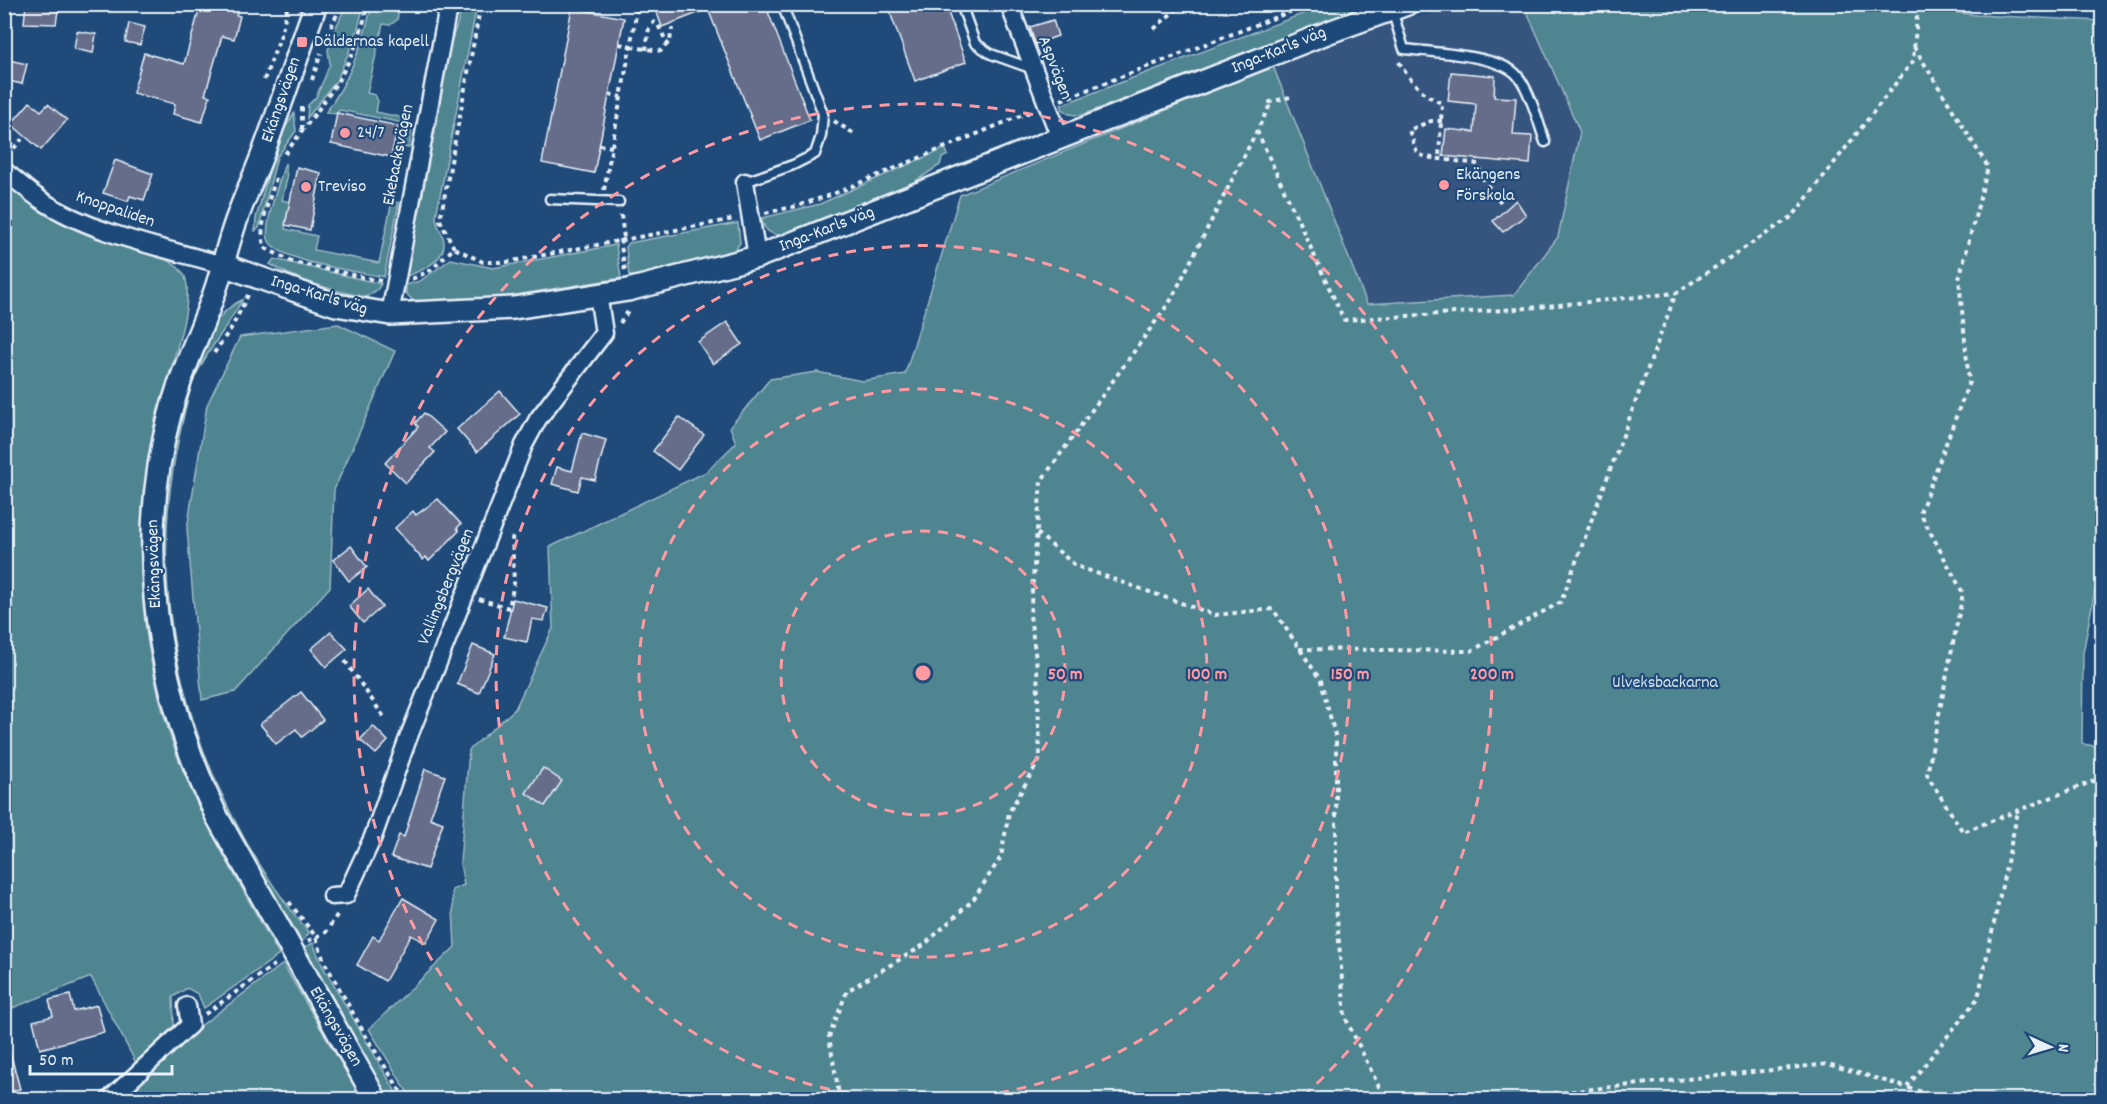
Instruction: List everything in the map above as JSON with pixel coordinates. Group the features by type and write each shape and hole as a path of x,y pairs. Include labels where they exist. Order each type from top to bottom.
{"street":[{"name":"Ekängsvägen","path":"316,4 233,230 207,315 180,379 162,447 153,529 153,571 160,639 182,733 198,775 227,834 376,1100"},
{"name":"Ekebacksvägen","path":"390,314 446,18 453,4"},
{"name":"Inga-Karls väg","path":"223,265 336,305 390,314 513,308 628,290 757,257 1312,38 1399,7"},
{"name":"Aspvägen","path":"1012,12 1060,138"},
{"name":"Knoppaliden","path":"6,163 41,200 67,215 104,230 223,265"},
{"path":"745,182 757,257"},
{"name":"Vallingsbergvägen","path":"339,896 373,837 464,595 529,436 538,419 604,333 598,294"},
{"path":"109,1100 190,1025 187,1006"}],"lane":[{"path":"745,182 793,165 815,154 821,136 823,114 782,4"},
{"path":"961,4 975,43 992,54 1033,69"},
{"path":"1399,7 1404,49"},
{"path":"1396,56 1404,49 1487,61 1508,67 1518,75 1545,142"},
{"path":"550,199 619,202"}],"path":[{"path":"264,80 281,35 288,4"},
{"path":"328,32 342,4"},
{"path":"283,158 346,71 362,32 368,4"},
{"path":"454,248 440,220 481,4"},
{"path":"602,200 638,4"},
{"path":"1154,29 1182,4"},
{"path":"1257,131 1344,320 1518,309 1676,293 1793,216 1913,61 1918,4"},
{"path":"2029,4 2103,10"},
{"path":"646,50 649,28 654,22 668,45"},
{"path":"619,44 661,51 668,45 672,28"},
{"path":"311,83 324,44"},
{"path":"1914,47 1988,167 1959,279 1969,382 1920,513 1963,593 1928,775 1962,832 2096,780"},
{"path":"1396,56 1406,76 1434,100 1443,103 1439,157"},
{"path":"609,94 621,96"},
{"path":"840,1100 829,1037 847,991 924,945 973,900 1001,857 1009,812 1040,759 1037,667 1030,615 1041,481 1171,300 1269,107 1267,103 1290,97"},
{"path":"4,100 11,106"},
{"path":"302,130 301,108 304,101"},
{"path":"823,114 856,135"},
{"path":"1442,121 1431,121 1409,130 1417,153 1478,164 1484,181 1503,204"},
{"path":"6,163 22,139"},
{"path":"599,145 612,147"},
{"path":"261,258 265,248 262,240 269,203 279,169"},
{"path":"619,202 626,279"},
{"path":"1299,649 1471,651 1561,602 1676,293"},
{"path":"213,354 247,300"},
{"path":"1037,532 1076,566 1215,615 1273,609 1321,681 1336,739 1336,905 1345,1017 1383,1095 1391,1100"},
{"path":"464,595 509,608 514,584 512,534"},
{"path":"345,662 384,717"},
{"path":"1906,1087 1978,998 2018,810"},
{"path":"304,945 326,932 337,918 339,896"},
{"path":"286,897 316,937 324,961 364,1033 406,1100"},
{"path":"190,1025 281,960"},
{"path":"1518,1100 1540,1095 1828,1064 1949,1100"},
{"path":"1929,1100 1931,1094"}],"shaded area":[{"name":"Ekängens Förskola","path":"1482,5 1524,5 1581,132 1558,237 1514,295 1367,304 1273,66 1381,23"}],"green space":[{"name":"Ulveksbackarna","path":"1899,4 1976,15 2102,21 2102,553 2083,653 2082,744 2102,747 2102,1099 412,1100 369,1029 455,947 452,890 464,885 460,863 469,750 515,709 553,628 550,547 706,472 736,443 730,427 770,379 817,372 862,381 905,374 960,195 1273,66 1367,304 1514,295 1558,237 1580,132 1524,5"},
{"path":"346,5 364,5 356,35 337,80 307,118 308,105 316,97 330,64 328,50"},
{"path":"372,5 398,5 394,8 398,15 397,20 390,25 383,24 367,93 375,95 378,101 376,112 408,119 412,127 409,148 398,146 403,123 340,110 335,114 326,112 355,61"},
{"path":"464,5 477,5 436,216 444,239 443,250 429,266 403,277 449,47"},
{"path":"1326,5 1369,5 1082,115 1066,113 1062,108 1061,105"},
{"path":"294,113 296,131 277,157 259,228 255,231 256,218 278,140"},
{"path":"945,148 948,155 942,158 940,165 899,192 793,235 773,234 763,224 762,218 820,204"},
{"path":"285,163 287,178 282,200 290,202 285,229 317,236 314,250 379,263 392,201 399,203 384,277 302,260 274,247 268,239 268,223"},
{"path":"4,182 25,199 70,225 95,236 155,254 166,260 183,273 187,285 187,302 178,345 150,443 142,512 141,576 148,641 161,705 181,766 215,838 279,955 204,1008 198,994 187,988 173,997 174,1026 136,1063 91,977 5,1011"},
{"path":"738,223 740,243 732,254 648,275 629,276 626,247 629,243"},
{"path":"616,245 621,278 477,301 414,302 406,293 406,285 420,281 451,259 493,268"},
{"path":"274,259 381,284 377,290 366,297 341,292 304,281 281,270 270,264"},
{"path":"242,300 198,371 183,419 175,457 167,521 168,585 175,648 190,709 211,769 238,827 271,882 309,933 302,942 221,801 193,735 170,641 165,594 166,498 173,450 184,403 197,360 210,331 229,308"},
{"path":"338,324 395,351 334,490 330,587 235,692 202,700 187,529 207,405 240,337"},
{"path":"313,943 322,965 400,1099 388,1099 305,947"},
{"path":"283,964 362,1099 118,1100 167,1051"}],"building":[{"path":"26,4 59,4 56,24 24,23"},
{"path":"201,4 239,4 236,15 240,16 234,39 222,36 205,95 210,96 202,122 173,114 175,104 133,93 144,53 184,64"},
{"path":"670,4 765,4 810,120 760,140 708,9 662,27 656,10"},
{"path":"887,4 945,4 966,62 915,81"},
{"path":"572,8 624,18 594,173 542,163"},
{"path":"1053,20 1058,36 1035,44 1030,27"},
{"path":"129,23 145,27 140,45 125,42"},
{"path":"77,31 96,34 93,53 74,49"},
{"path":"4,59 27,64 22,84 4,80"},
{"path":"1451,72 1495,76 1494,97 1516,98 1513,135 1532,136 1530,164 1443,156 1446,129 1474,132 1476,104 1448,101"},
{"path":"30,102 41,111 48,104 67,120 41,150 11,124"},
{"path":"337,113 398,126 391,157 331,144"},
{"path":"115,160 153,174 144,200 130,196 128,201 103,193"},
{"name":"Treviso","path":"297,167 321,173 310,230 285,225"},
{"path":"1516,200 1526,215 1503,232 1493,221"},
{"path":"727,322 742,344 713,364 698,342"},
{"path":"500,391 520,414 477,452 457,429"},
{"path":"424,413 445,432 430,448 435,452 406,483 385,463 418,427 415,423"},
{"path":"679,417 704,435 678,470 653,451"},
{"path":"582,433 606,440 595,480 582,477 578,491 552,484 557,467 572,471"},
{"path":"438,499 461,524 457,528 459,531 429,561 426,557 423,560 395,528 413,511 416,515"},
{"path":"351,546 367,567 349,581 333,560"},
{"path":"368,589 382,607 363,623 349,606"},
{"path":"513,599 548,608 544,621 532,619 527,642 504,637"},
{"path":"331,632 347,649 326,667 311,649"},
{"path":"473,645 495,654 479,693 457,684"},
{"path":"301,692 323,720 302,737 296,729 276,744 260,724"},
{"path":"373,726 388,741 376,754 360,740"},
{"path":"543,768 562,781 545,806 526,793"},
{"path":"425,769 445,776 430,818 443,823 427,869 391,857 399,835 404,837"},
{"path":"403,898 439,919 426,943 411,935 385,981 357,965 373,936 379,940"},
{"path":"70,995 74,1011 97,1005 104,1032 40,1049 33,1021 53,1016 49,1000"},
{"path":"9,1048 20,1089 4,1093 4,1049"}],"place":[{"name":"Däldernas kapell","path":"302,42"},
{"name":"24/7","path":"345,133"},
{"name":"Ekängens Förskola","path":"1444,185"},
{"name":"Treviso","path":"306,187"}]}
